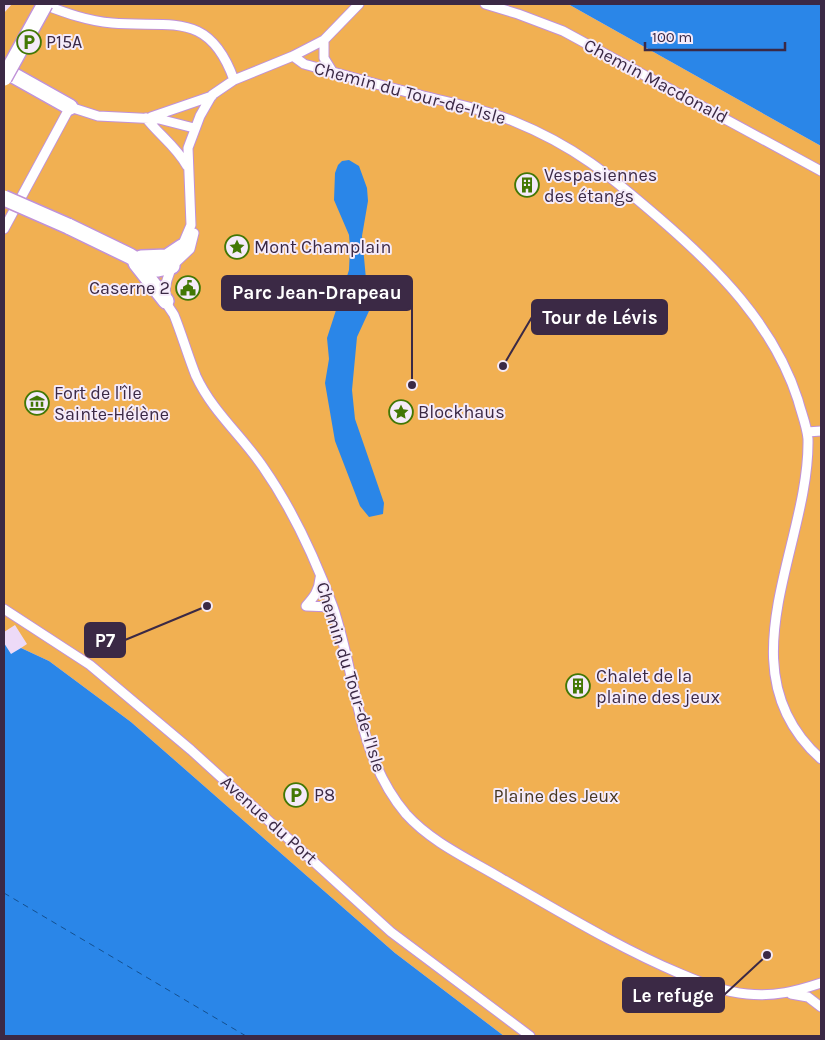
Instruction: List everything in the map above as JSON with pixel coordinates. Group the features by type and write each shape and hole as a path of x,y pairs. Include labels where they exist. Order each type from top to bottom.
{"main road":[{"path":"4,78 44,4"},
{"path":"4,70 70,107"},
{"path":"4,198 68,226 130,256 149,268 158,269 172,266"},
{"path":"130,256 148,259 168,257 182,247"},
{"path":"130,256 166,301"}],"street":[{"path":"44,4 67,14 98,21 190,27 218,47 226,60 234,80"},
{"path":"293,56 324,40 359,4"},
{"name":"Chemin Macdonald","path":"485,4 562,31 821,170"},
{"path":"324,40 324,58 332,71"},
{"name":"Chemin du Tour-de-l'Isle","path":"821,759 794,730 784,710 775,678 773,659 773,642 781,587 804,481 807,432 785,368 746,305 703,256 592,162 553,139 510,120 304,64 293,56 234,80 212,95 194,128 188,148 191,225 166,280 166,301 173,314 198,381 218,412 262,465 302,533 332,607 360,718 377,770 389,791 416,824 446,845 514,886 652,962 708,985 729,991 748,994 788,994 808,997 821,1007"},
{"path":"146,118 174,110 212,95"},
{"path":"4,229 70,107 98,116 146,118 194,128"},
{"path":"146,118 174,147 188,168"},
{"path":"172,266 190,249 194,233 191,225"},
{"path":"807,432 821,431"},
{"path":"320,575 319,587 315,597 306,606 332,607"},
{"name":"Avenue du Port","path":"4,609 90,665 191,750 391,932 530,1036"},
{"name":"Chemin du Tour-de-l'Isle","path":"788,994 821,983"}],"green space":[{"name":"Plaine des Jeux","path":"12,4 568,4 821,146 821,1036 504,1036 395,953 131,722 49,661 21,648 27,644 15,625 4,632 4,13"}],"water":[{"path":"568,4 821,4 821,146"},
{"path":"349,160 359,166 367,188 368,201 362,236 369,311 357,337 352,390 355,419 384,503 383,514 369,517 360,506 335,441 325,383 329,359 327,338 349,270 349,235 334,200 335,173 342,161"},
{"path":"4,643 11,654 21,648 49,661 131,722 395,953 504,1036 4,1036"}],"ferry route":[{"path":"4,893 246,1036"}],"place":[{"name":"P15A","path":"29,42"},
{"name":"Vespasiennes des étangs","path":"527,185"},
{"name":"Mont Champlain","path":"237,247"},
{"name":"Caserne 2","path":"188,288"},
{"name":"Tour de Lévis","path":"503,366"},
{"name":"Parc Jean-Drapeau","path":"412,385"},
{"name":"Fort de l'île Sainte-Hélène","path":"37,403"},
{"name":"Blockhaus","path":"401,412"},
{"name":"P7","path":"207,606"},
{"name":"Chalet de la plaine des jeux","path":"578,686"},
{"name":"P8","path":"296,795"},
{"name":"Le refuge","path":"767,955"}]}
